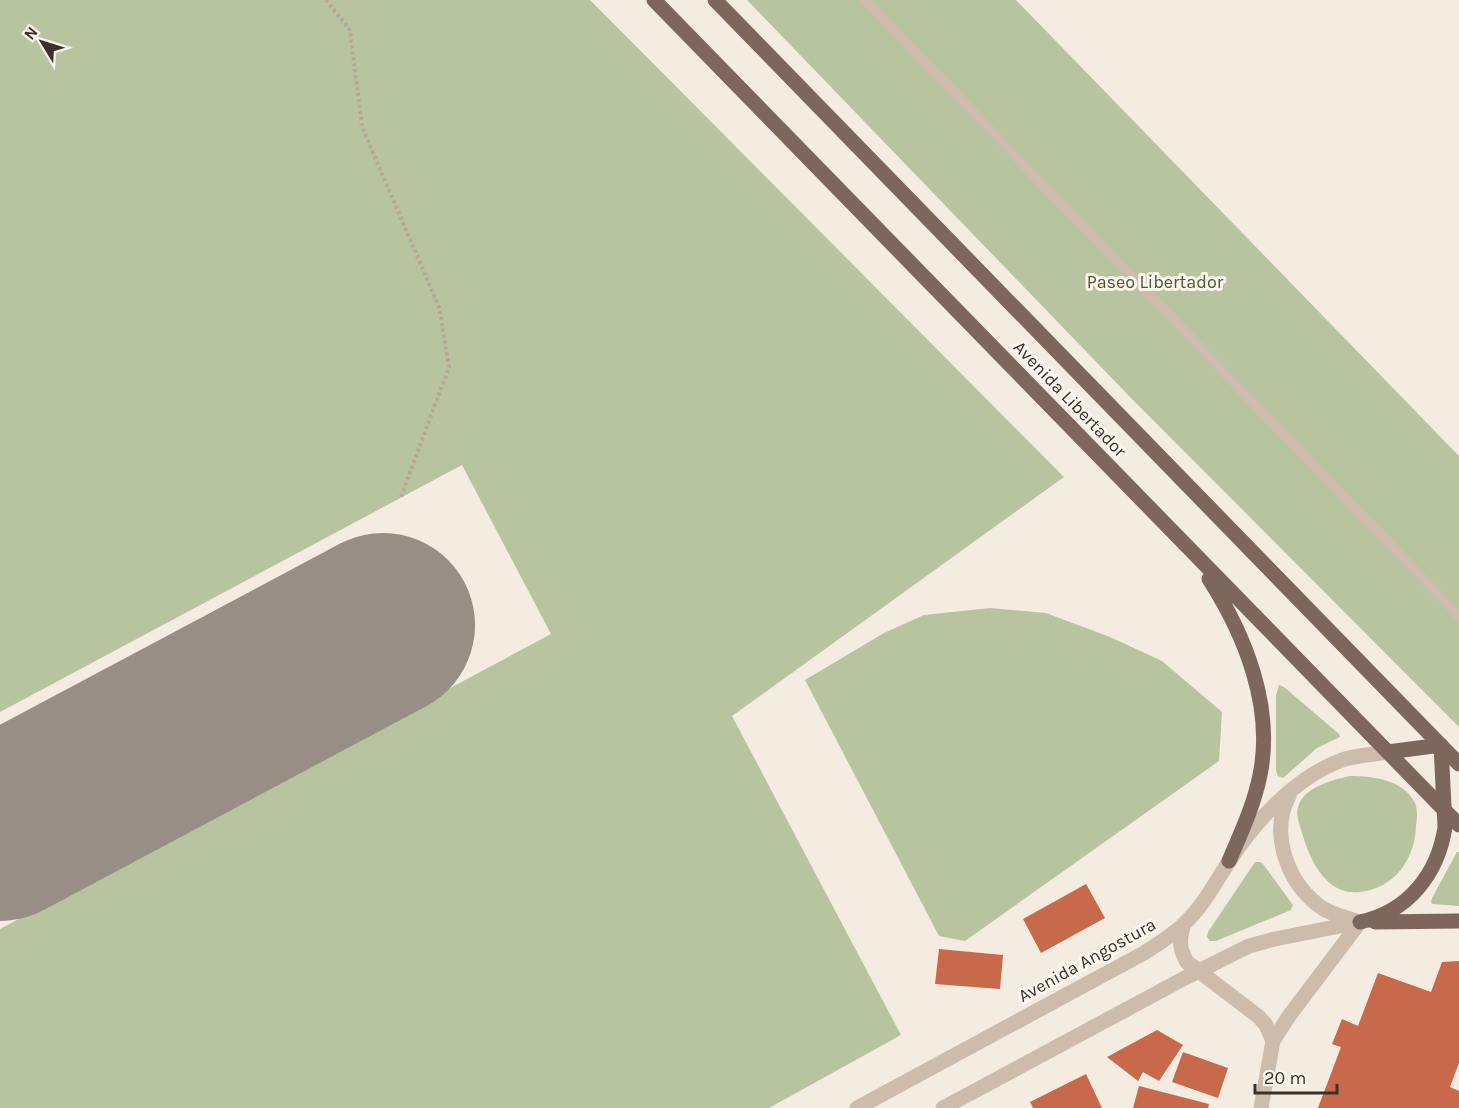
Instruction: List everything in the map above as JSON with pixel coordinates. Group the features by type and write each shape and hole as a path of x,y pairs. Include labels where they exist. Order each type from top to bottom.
{"main road":[{"name":"Avenida Libertador","path":"654,0 1459,825"},
{"name":"Avenida Libertador","path":"715,0 1441,745 1457,758"},
{"path":"1193,553 1223,600 1244,644 1256,684 1262,722 1261,773 1249,814 1229,861"},
{"path":"1360,922 1387,913 1418,891 1429,875 1443,840 1441,745 1388,752"},
{"path":"1360,922 1459,921"}],"street":[{"name":"Avenida Angostura","path":"857,1108 1144,953 1167,938 1184,924 1206,898 1229,861 1257,825 1292,790 1311,776 1344,760 1388,752"},
{"path":"1292,790 1283,807 1280,825 1283,849 1295,877 1318,906 1332,914 1360,922"},
{"path":"943,1108 1249,946 1360,922"},
{"path":"1261,1108 1273,1041 1289,1016 1360,922"},
{"path":"1184,924 1180,948 1187,962 1259,1017 1266,1025 1273,1041"}],"lane":[{"path":"865,0 1459,616"}],"path":[{"path":"326,0 350,30 362,127 440,307 449,367 401,497"}],"green space":[{"path":"0,0 590,0 1064,477 732,716 901,1035 769,1108 0,1108 0,929 551,634 462,465 0,712"},
{"name":"Paseo Libertador","path":"747,0 1016,0 1459,456 1459,727 1131,398"},
{"path":"990,608 1046,613 1110,637 1162,661 1222,712 1219,761 965,941 939,936 805,680 884,633 924,615"},
{"path":"1279,685 1340,737 1317,748 1283,778 1278,776 1276,770 1276,695"},
{"path":"1351,776 1378,778 1396,784 1410,795 1417,812 1412,850 1401,870 1383,885 1360,892 1348,892 1338,888 1321,874 1305,843 1297,814 1300,802 1309,792 1330,781"},
{"path":"1459,852 1459,906 1433,904 1431,903 1432,898"},
{"path":"1255,862 1263,864 1293,905 1291,910 1216,941 1210,941 1207,937 1208,932"}],"building":[{"path":"1086,884 1105,918 1041,953 1023,919"},
{"path":"939,949 1003,955 1000,989 935,984"},
{"path":"1459,961 1459,1063 1450,1087 1459,1091 1459,1108 1318,1108 1341,1047 1332,1044 1342,1019 1358,1026 1378,973 1431,992 1442,962"},
{"path":"1157,1030 1183,1045 1159,1081 1143,1072 1138,1081 1107,1057"},
{"path":"1183,1052 1228,1068 1218,1098 1172,1082"},
{"path":"1086,1074 1102,1108 1033,1108 1030,1102"},
{"path":"1139,1086 1209,1104 1208,1108 1133,1108"}],"runway":[{"path":"0,829 383,625"}]}
